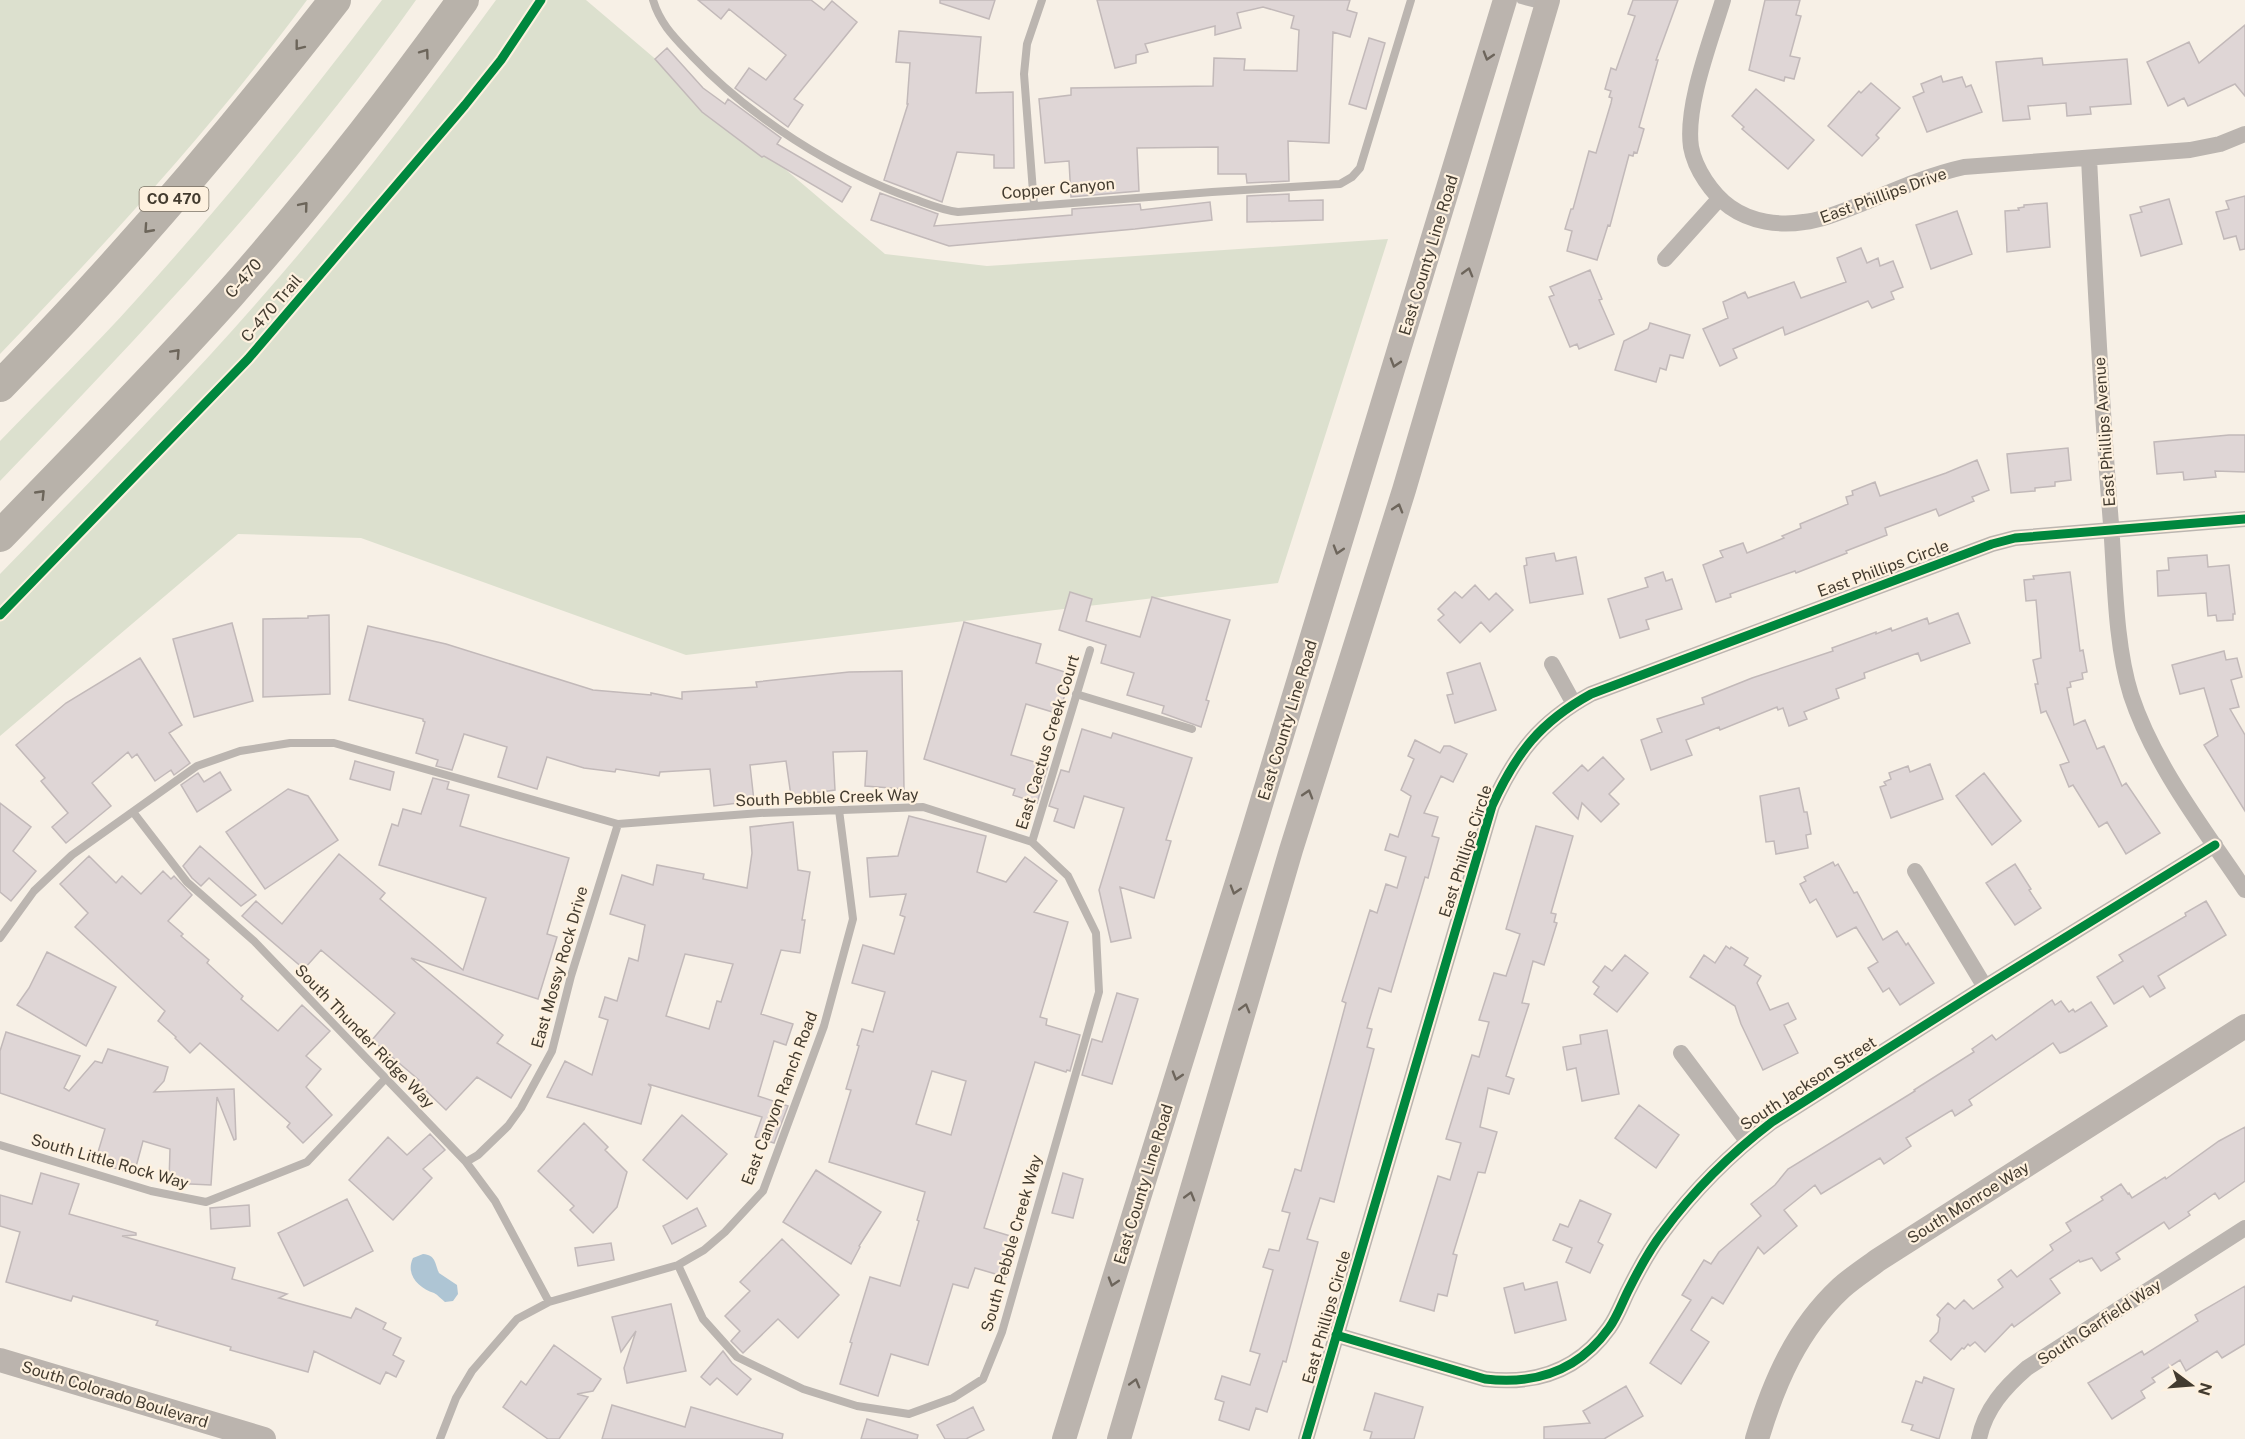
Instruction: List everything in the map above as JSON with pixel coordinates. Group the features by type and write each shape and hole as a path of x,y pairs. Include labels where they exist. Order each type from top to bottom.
{"highway":[{"name":"CO 470","path":"0,386 168,207 335,0"},
{"name":"C-470","path":"0,536 182,346 251,270 379,114 464,0"}],"main road":[{"name":"East County Line Road","path":"1064,1439 1252,834 1505,0"},
{"path":"1119,1439 1291,850 1404,490 1547,4"},
{"name":"South Monroe Way","path":"1757,1439 1780,1375 1797,1342 1815,1316 1842,1288 1878,1260 2245,1026"},
{"name":"South Colorado Boulevard","path":"0,1360 264,1439"}],"street":[{"name":"East Phillips Drive","path":"1723,0 1691,115 1691,147 1702,174 1719,199 1737,212 1760,221 1781,224 1806,222 1843,211 1937,173 1964,167 2190,150 2220,144 2245,134"},
{"name":"East Phillips Avenue","path":"2089,158 2102,414 2122,653 2131,693 2145,732 2163,764 2245,890"},
{"path":"1665,260 1719,199"},
{"name":"East Phillips Circle","path":"1306,1439 1492,806 1506,775 1524,747 1548,723 1591,694 2015,537 2245,519"},
{"path":"1552,664 1574,704"},
{"name":"South Jackson Street","path":"1336,1335 1485,1379 1506,1381 1531,1379 1553,1373 1577,1360 1596,1344 1610,1326 1632,1281 1661,1234 1712,1173 1746,1141 1772,1122 1985,987 2215,845"},
{"path":"1915,871 1985,987"},
{"name":"South Jackson Street","path":"1681,1053 1746,1141"},
{"name":"South Garfield Way","path":"1979,1439 1991,1408 2007,1385 2027,1368 2245,1228"}],"lane":[{"name":"Copper Canyon","path":"653,0 659,19 711,75 736,97 789,136 881,188 939,208 958,212 1340,184 1352,177 1360,168 1411,0"},
{"path":"1034,205 1024,67 1027,44 1042,0"},
{"path":"1521,0 1547,4"},
{"name":"East Cactus Creek Court","path":"1032,842 1090,650"},
{"path":"1077,694 1192,729"},
{"name":"South Pebble Creek Way","path":"0,938 34,891 72,855 197,766 240,751 290,743 334,743 618,824 760,813 923,807 1032,842 1068,876 1096,933 1099,992 1002,1332 983,1380 953,1398 909,1414 857,1406 803,1389 737,1357 703,1320 678,1265"},
{"name":"East Canyon Ranch Road","path":"440,1439 456,1398 472,1371 518,1319 549,1302 678,1265 704,1250 725,1232 763,1191 820,1037 853,919 839,810"},
{"name":"South Thunder Ridge Way","path":"133,812 187,882 254,941 466,1162 495,1201 549,1302"},
{"name":"East Mossy Rock Drive","path":"466,1162 478,1155 508,1126 521,1108 552,1051 571,976 618,824"},
{"name":"South Little Rock Way","path":"0,1145 151,1191 206,1202 307,1162 385,1079"}],"green space":[{"path":"0,0 307,0 235,93 159,182 0,354"},
{"path":"382,0 416,0 320,127 269,188 110,366 0,481 0,441 120,318 168,264 293,115"},
{"path":"496,0 586,0 885,254 987,266 1388,239 1278,583 686,655 361,538 238,534 0,736 0,574 174,394 274,283 388,144"}],"water":[{"path":"423,1254 433,1258 439,1273 457,1285 458,1294 453,1301 445,1302 415,1280 411,1264 413,1258"}],"building":[{"path":"698,0 811,0 824,10 832,1 857,22 794,99 803,105 788,127 735,88 749,68 766,80 786,55 729,9 721,19"},
{"path":"940,0 995,0 989,19 940,3"},
{"path":"1097,0 1350,0 1347,10 1357,13 1350,37 1333,32 1329,143 1288,141 1289,181 1247,183 1246,174 1218,174 1218,147 1137,148 1139,191 1071,197 1069,161 1045,163 1039,99 1071,95 1071,88 1213,86 1214,58 1245,59 1244,70 1297,71 1299,30 1291,28 1294,16 1263,7 1237,13 1241,28 1215,35 1215,26 1145,44 1148,52 1136,55 1136,63 1115,68"},
{"path":"1633,0 1678,0 1656,60 1658,60 1639,127 1644,129 1637,153 1634,152 1633,156 1629,155 1610,226 1608,225 1597,260 1567,251 1572,231 1565,229 1589,151 1596,153 1611,103 1612,98 1609,97 1611,91 1605,89 1611,68 1616,70 1635,16 1628,14"},
{"path":"1765,0 1800,0 1796,15 1801,16 1790,56 1800,58 1794,79 1785,77 1784,81 1749,70"},
{"path":"2245,25 2245,96 2235,84 2188,106 2184,98 2168,106 2147,62 2189,42 2199,63"},
{"path":"899,31 981,37 976,93 1013,92 1014,168 994,168 994,155 957,152 942,202 884,180 908,104 910,63 896,62"},
{"path":"1369,38 1385,43 1366,109 1349,104"},
{"path":"667,48 703,88 725,104 728,99 781,138 777,144 851,187 842,202 764,156 762,157 702,112 655,59"},
{"path":"2042,58 2043,65 2127,59 2131,104 2090,107 2091,114 2067,116 2066,103 2028,106 2030,119 2003,121 1996,62"},
{"path":"1941,76 1943,82 1962,77 1966,87 1971,85 1982,112 1927,132 1913,97 1924,92 1921,84"},
{"path":"1871,83 1900,108 1876,135 1879,138 1862,156 1828,126 1859,91 1861,93"},
{"path":"1756,89 1814,140 1788,169 1742,129 1744,127 1732,116"},
{"path":"880,193 938,214 934,226 1072,215 1072,209 1140,204 1141,210 1210,202 1212,220 949,246 871,220"},
{"path":"1289,194 1289,201 1323,200 1323,220 1247,222 1247,196"},
{"path":"2245,196 2245,249 2240,250 2236,236 2224,239 2216,212 2229,209 2226,201"},
{"path":"2169,199 2182,244 2141,256 2130,215 2142,212 2140,207"},
{"path":"2047,203 2050,247 2007,252 2005,211 2019,210 2018,208 2024,205"},
{"path":"1957,211 1972,254 1931,269 1916,225"},
{"path":"1861,248 1867,263 1878,258 1880,266 1893,261 1903,287 1891,292 1894,299 1872,308 1868,301 1785,335 1783,327 1733,349 1737,358 1720,366 1703,329 1728,318 1723,302 1745,292 1748,298 1794,282 1801,298 1846,282 1837,258"},
{"path":"1590,270 1602,299 1599,300 1614,334 1579,349 1577,344 1570,347 1549,297 1554,295 1550,287"},
{"path":"1650,323 1690,335 1683,358 1670,355 1666,370 1660,368 1656,382 1615,370 1624,341 1648,329"},
{"path":"2245,435 2245,472 2215,471 2216,477 2184,480 2183,472 2157,474 2154,442"},
{"path":"2068,448 2071,480 2055,482 2055,486 2035,488 2035,491 2011,493 2007,454"},
{"path":"1977,460 1989,490 1972,497 1974,501 1939,516 1936,509 1885,528 1887,535 1846,551 1847,553 1796,573 1795,571 1730,594 1731,597 1716,602 1703,565 1723,557 1720,551 1743,543 1747,553 1784,538 1782,536 1801,528 1800,524 1848,504 1846,497 1853,495 1852,491 1875,482 1880,496"},
{"path":"1554,553 1556,561 1576,557 1583,594 1530,603 1524,566 1527,565 1526,558"},
{"path":"2207,555 2208,567 2229,565 2235,614 2233,614 2233,620 2217,621 2216,615 2208,616 2206,593 2158,596 2157,571 2169,570 2168,558"},
{"path":"1663,572 1666,581 1672,579 1682,609 1646,620 1649,629 1620,638 1608,599 1648,587 1645,578"},
{"path":"2070,572 2080,651 2083,650 2087,672 2082,673 2083,679 2070,682 2071,687 2067,688 2074,725 2085,720 2097,749 2104,746 2122,786 2126,783 2160,833 2126,854 2107,822 2099,827 2073,785 2069,787 2060,765 2069,762 2046,711 2041,713 2035,684 2038,684 2033,660 2041,658 2036,600 2026,601 2024,580 2034,579 2033,576"},
{"path":"1475,585 1489,600 1496,593 1513,610 1490,632 1481,622 1460,643 1438,620 1444,615 1438,609 1455,592 1462,598"},
{"path":"1070,592 1092,599 1086,621 1140,637 1152,597 1230,620 1206,700 1209,701 1201,727 1162,713 1164,706 1127,695 1134,673 1101,663 1106,645 1059,630"},
{"path":"1958,613 1970,643 1921,661 1918,653 1864,673 1865,678 1836,689 1839,698 1804,712 1807,719 1789,726 1783,708 1778,710 1777,707 1720,730 1719,727 1686,740 1692,755 1651,770 1641,740 1662,732 1657,719 1704,704 1702,698 1752,678 1833,651 1832,648 1876,632 1876,634 1891,628 1892,631 1927,618 1929,624"},
{"path":"329,615 330,694 263,697 263,619"},
{"path":"964,622 1041,644 1036,663 1071,674 1059,714 1026,704 1011,755 1048,766 1037,803 1013,795 1015,789 924,759"},
{"path":"232,623 253,701 194,717 173,639"},
{"path":"368,626 446,644 593,690 651,695 651,693 682,699 682,692 757,687 756,682 849,672 902,671 904,789 865,786 867,751 833,752 835,790 791,796 786,761 750,765 754,801 714,806 710,769 660,772 659,776 616,769 615,772 584,768 547,757 537,789 498,777 507,747 464,734 452,770 436,766 438,760 416,753 425,722 423,719 349,700"},
{"path":"2224,651 2226,660 2237,658 2242,677 2231,680 2239,707 2230,709 2245,735 2245,811 2204,745 2218,736 2204,688 2180,694 2172,665"},
{"path":"140,658 182,725 169,733 190,763 174,775 171,770 155,781 137,754 132,758 128,752 92,783 111,806 66,843 52,827 68,813 41,781 45,778 16,745 66,703"},
{"path":"1480,663 1496,710 1455,723 1447,695 1453,694 1447,673"},
{"path":"1082,729 1111,738 1113,733 1192,758 1166,840 1171,841 1154,898 1120,887 1131,938 1111,942 1099,890 1124,808 1084,796 1074,828 1054,821 1058,809 1049,806 1061,770 1069,772"},
{"path":"1415,740 1440,753 1444,746 1450,746 1467,754 1453,782 1441,776 1424,813 1438,817 1432,836 1439,838 1428,878 1425,877 1391,992 1379,988 1367,1028 1372,1029 1367,1047 1374,1049 1334,1202 1320,1198 1307,1239 1318,1242 1286,1362 1283,1361 1267,1412 1256,1408 1249,1430 1219,1420 1224,1402 1215,1399 1222,1376 1250,1385 1260,1354 1250,1351 1273,1270 1263,1267 1269,1249 1279,1251 1290,1213 1282,1211 1295,1169 1301,1171 1346,1003 1342,1001 1370,910 1377,913 1386,884 1397,888 1406,857 1385,850 1390,834 1398,837 1411,796 1401,790 1414,759 1408,756"},
{"path":"1603,757 1624,779 1609,794 1619,804 1601,822 1582,803 1578,819 1553,793 1582,765 1588,771"},
{"path":"355,761 394,772 390,790 350,779"},
{"path":"1930,764 1943,799 1891,818 1880,787 1886,785 1884,782 1891,779 1889,773 1908,766 1910,772"},
{"path":"220,772 231,790 197,812 181,785 198,773 204,782"},
{"path":"1984,773 2021,821 1992,845 1956,796"},
{"path":"433,778 449,782 447,789 469,795 460,826 569,858 547,934 557,937 538,999 411,958 503,1035 497,1043 531,1065 511,1098 477,1077 446,1110 417,1082 419,1080 372,1040 395,1013 321,950 304,969 242,916 256,901 282,924 339,854 385,893 380,899 463,970 486,898 379,865 392,824 398,826 403,809 421,814"},
{"path":"1799,788 1811,834 1806,835 1808,848 1776,854 1774,841 1766,842 1760,796"},
{"path":"288,789 308,796 338,840 265,889 226,832"},
{"path":"0,803 31,827 13,851 36,871 11,901 0,892"},
{"path":"909,816 986,836 977,872 1006,882 1025,857 1057,881 1034,912 1068,922 1040,1017 1047,1019 1046,1025 1080,1035 1070,1071 1066,1072 1035,1062 984,1228 1017,1238 1006,1277 975,1268 968,1288 953,1284 928,1365 891,1354 878,1396 840,1384 870,1277 900,1286 925,1192 829,1162 851,1090 846,1089 862,1029 873,1032 885,992 852,983 863,945 894,954 905,917 900,915 906,894 870,897 867,858 898,856","holes":["932,1071 966,1081 951,1135 916,1124"]},
{"path":"793,822 798,870 810,872 802,920 805,920 800,953 781,950 761,1014 793,1024 786,1045 774,1041 758,1096 788,1106 774,1143 755,1137 762,1117 648,1084 651,1087 641,1124 547,1097 565,1061 592,1075 608,1020 599,1017 605,997 617,1001 629,958 638,961 645,925 610,914 622,875 653,885 657,865 704,874 703,879 747,888 752,853 750,827","holes":["685,954 733,964 721,1002 717,1001 709,1029 666,1016"]},
{"path":"1536,826 1573,836 1551,913 1556,914 1554,922 1557,923 1544,965 1533,961 1522,1003 1529,1004 1506,1076 1514,1079 1509,1094 1488,1088 1480,1127 1497,1132 1485,1173 1478,1172 1453,1254 1457,1255 1447,1296 1438,1294 1434,1311 1400,1301 1438,1176 1450,1180 1461,1143 1446,1139 1472,1055 1479,1057 1489,1022 1479,1020 1494,973 1506,976 1520,934 1506,929"},
{"path":"200,846 256,895 241,906 209,878 201,886 183,866"},
{"path":"89,856 116,883 122,876 141,894 163,871 171,879 174,876 192,895 168,921 183,934 181,936 209,960 207,963 243,996 241,999 278,1031 302,1005 330,1031 306,1056 321,1069 306,1087 332,1115 303,1143 287,1127 290,1123 200,1043 190,1053 158,1021 165,1011 75,927 88,913 60,884"},
{"path":"1833,862 1835,866 1838,864 1854,893 1857,892 1883,940 1897,931 1906,945 1908,943 1934,983 1900,1005 1889,988 1883,992 1868,968 1878,962 1856,927 1837,937 1816,899 1810,903 1800,884 1806,881 1804,877"},
{"path":"2015,864 2041,908 2015,925 1986,883"},
{"path":"2206,901 2226,935 2158,976 2165,988 2150,997 2143,986 2114,1004 2097,977 2123,961 2119,955 2186,916 2185,913"},
{"path":"1726,946 1748,958 1744,965 1761,976 1757,983 1770,1010 1788,1003 1796,1019 1784,1025 1798,1053 1763,1070 1735,1006 1690,977 1704,955 1715,963"},
{"path":"47,952 116,987 86,1046 17,1005 29,988"},
{"path":"1625,955 1648,973 1617,1012 1594,994 1599,987 1593,982 1605,966 1612,971"},
{"path":"1117,993 1138,999 1112,1084 1082,1075 1092,1039 1102,1042"},
{"path":"2052,1000 2055,1005 2061,1001 2069,1012 2073,1009 2075,1012 2091,1002 2107,1026 2060,1053 2053,1043 1969,1100 1972,1105 1955,1116 1952,1110 1906,1138 1911,1146 1884,1164 1880,1158 1821,1194 1815,1185 1784,1210 1797,1226 1764,1254 1758,1247 1723,1304 1712,1297 1691,1330 1709,1342 1681,1384 1650,1363 1691,1300 1682,1295 1704,1260 1711,1264 1719,1252 1761,1216 1751,1204 1775,1185 1788,1169 1915,1091 1974,1052 1972,1049 1992,1035 1996,1040"},
{"path":"1607,1030 1619,1094 1582,1101 1576,1068 1567,1070 1563,1047 1581,1044 1580,1035"},
{"path":"6,1032 80,1056 64,1088 69,1091 95,1061 102,1063 108,1049 168,1067 164,1081 154,1092 234,1089 236,1139 234,1140 217,1097 211,1185 169,1183 170,1149 143,1141 134,1174 95,1162 105,1129 0,1093 0,1051"},
{"path":"1639,1105 1679,1135 1656,1168 1615,1138"},
{"path":"682,1115 727,1154 687,1199 643,1160"},
{"path":"584,1123 608,1147 605,1150 627,1172 617,1207 593,1233 570,1210 574,1206 538,1171"},
{"path":"2245,1127 2245,1181 2219,1199 2215,1193 2188,1212 2190,1215 2169,1229 2164,1222 2116,1253 2120,1259 2101,1271 2092,1258 2080,1262 2079,1260 2050,1279 2060,1293 2014,1327 2012,1324 1985,1352 1975,1342 1962,1348 1951,1360 1930,1341 1938,1332 1940,1318 1937,1315 1948,1303 1955,1309 1964,1300 1973,1309 2003,1287 1998,1280 2011,1270 2017,1277 2053,1250 2050,1245 2071,1231 2066,1223 2103,1200 2101,1197 2121,1184 2132,1198 2165,1177 2166,1179 2219,1141"},
{"path":"430,1134 445,1150 423,1169 432,1178 393,1220 349,1180 388,1137 407,1155"},
{"path":"816,1170 881,1212 859,1246 851,1264 783,1222"},
{"path":"41,1173 79,1184 69,1214 136,1233 136,1235 122,1236 235,1268 232,1279 287,1294 279,1298 351,1318 356,1308 386,1323 383,1329 401,1338 393,1355 404,1361 396,1377 386,1372 380,1384 314,1351 308,1372 230,1350 231,1347 156,1325 158,1321 73,1296 71,1301 6,1282 20,1232 0,1226 0,1195 32,1204"},
{"path":"1063,1173 1083,1179 1073,1218 1052,1213"},
{"path":"347,1199 373,1251 304,1286 278,1233"},
{"path":"1580,1200 1611,1214 1598,1242 1603,1245 1590,1273 1566,1262 1572,1248 1553,1240 1560,1224 1568,1227"},
{"path":"249,1205 250,1226 211,1229 210,1208"},
{"path":"697,1208 706,1226 672,1244 663,1226"},
{"path":"782,1239 839,1295 798,1338 778,1319 743,1353 731,1341 740,1331 725,1316 750,1291 740,1282"},
{"path":"611,1243 614,1260 578,1266 575,1248"},
{"path":"1557,1282 1566,1320 1515,1333 1504,1288 1523,1283 1525,1290"},
{"path":"2245,1286 2245,1344 2222,1358 2217,1351 2186,1371 2180,1360 2152,1378 2155,1382 2141,1391 2145,1398 2112,1419 2088,1383 2142,1351 2144,1355 2198,1321 2195,1315"},
{"path":"671,1304 686,1371 627,1383 624,1368 636,1331 621,1352 612,1317"},
{"path":"554,1345 601,1379 593,1391 577,1394 588,1397 559,1439 548,1439 503,1407 521,1381 526,1385"},
{"path":"723,1351 732,1363 751,1379 737,1395 717,1378 710,1385 701,1377"},
{"path":"1924,1377 1954,1389 1939,1439 1911,1430 1913,1425 1902,1422 1916,1381 1922,1383"},
{"path":"1626,1386 1643,1416 1604,1439 1544,1439 1544,1427 1590,1423 1583,1411"},
{"path":"1375,1393 1423,1407 1414,1439 1370,1439 1372,1432 1364,1430"},
{"path":"612,1405 685,1427 691,1407 783,1434 782,1439 602,1439"},
{"path":"973,1407 984,1430 966,1439 945,1439 937,1425"},
{"path":"867,1419 918,1435 917,1439 861,1439"}],"cycle path":[{"name":"C-470 Trail","path":"0,615 248,359 465,105 501,60 541,0"},
{"path":"1306,1439 1492,806 1510,770 1531,741 1544,728 1557,716 1591,694 1992,544 2015,538 2245,519"},
{"path":"1336,1335 1485,1379 1539,1377 1570,1364 1584,1355 1609,1328 1644,1261 1687,1202 1713,1173 1757,1134 1772,1122 1985,987 2215,845"}]}
